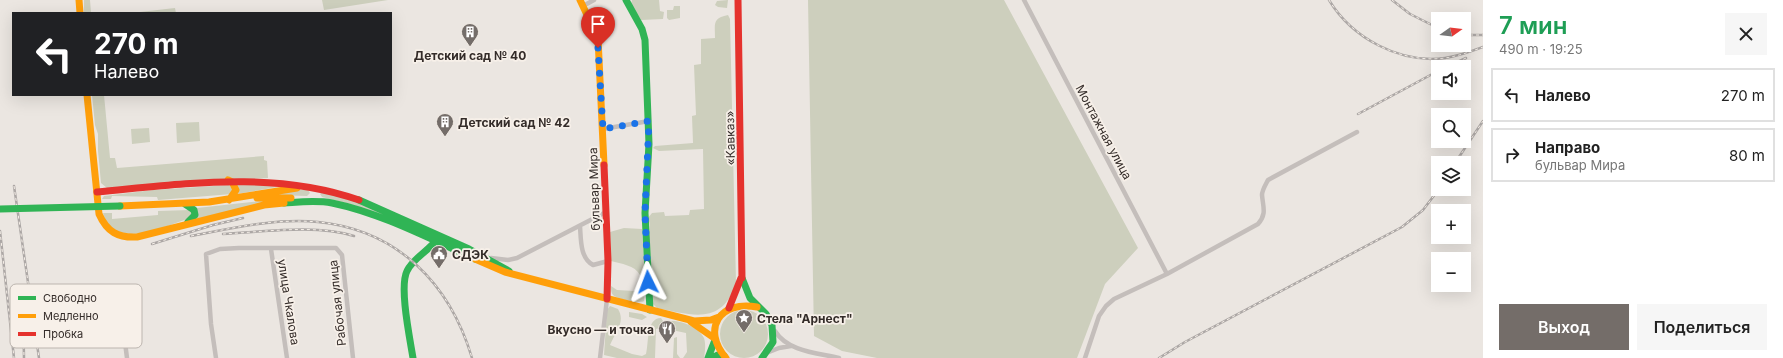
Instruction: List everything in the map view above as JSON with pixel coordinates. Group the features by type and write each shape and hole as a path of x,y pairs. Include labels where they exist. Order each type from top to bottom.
{"main road":[{"path":"79,0 80,12"},
{"path":"626,0 645,38 649,121 645,213 650,310"},
{"name":"«Кавказ»","path":"738,0 742,275 748,294 757,307 770,318 773,326"},
{"name":"бульвар Мира","path":"581,3 598,38 608,261 607,299"},
{"path":"87,96 101,221 109,231 119,237 137,237 186,223 264,205 313,201"},
{"path":"97,192 228,180 274,182 312,187 352,198 494,268 686,320 703,322 719,317"},
{"path":"228,180 232,182 236,190 229,200"},
{"path":"0,209 185,204 229,200 274,190 312,187"},
{"path":"312,187 313,201"},
{"path":"245,197 294,198 355,208 488,258 514,274"},
{"path":"185,204 194,210 195,215 193,219 186,223"},
{"path":"413,358 405,290 406,273 414,262 437,239"},
{"name":"«Кавказ»","path":"719,317 729,308 736,294 742,275"},
{"path":"729,308 743,304 757,307"},
{"path":"708,358 719,317"},
{"path":"686,320 704,330 714,339 725,357"},
{"path":"764,356 773,340 773,326"},
{"path":"712,358 718,355 725,357"}],"street":[{"path":"581,3 594,0"},
{"name":"Монтажная улица","path":"1024,0 1167,274"},
{"path":"603,129 649,121"},
{"path":"1085,358 1099,316 1106,306 1114,299 1167,274 1258,224 1264,218 1262,194 1268,180 1357,132"},
{"path":"488,258 508,260 518,258 606,212"},
{"path":"580,226 584,256 587,262 593,265 608,261"},
{"path":"216,358 206,254 210,252 239,248 271,249"},
{"name":"Рабочая улица","path":"271,249 336,248 342,255 353,358"},
{"name":"улица Чкалова","path":"271,249 287,358"},
{"name":"бульвар Мира","path":"600,358 607,299"},
{"path":"773,326 780,338 792,346 839,358"},
{"path":"764,356 779,348 792,346"},
{"path":"126,348 127,358"}],"green space":[{"path":"84,0 90,0 91,12 84,12"},
{"path":"322,0 388,0 324,10"},
{"path":"632,0 659,0 660,11 664,12 663,19 641,20 631,4"},
{"path":"728,0 727,8 718,7 715,5 717,1"},
{"path":"808,0 1004,0 1138,248 1105,284 1077,358 877,358 842,351 814,336"},
{"path":"674,6 680,6 680,18 669,20 667,18 667,10 673,10"},
{"path":"175,8 176,12 140,12"},
{"path":"728,15 730,19 736,283 730,297 723,306 714,312 694,315 657,308 653,304 649,237 650,225 648,218 652,213 664,212 665,216 689,215 690,210 704,209 703,149 659,151 653,148 655,146 693,143 692,116 696,115 694,65 701,64 701,39 715,38 715,25 717,20"},
{"path":"92,96 104,96 110,158 115,158 117,168 264,156 264,160 267,161 268,178 107,188 101,183 98,134 95,125"},
{"path":"199,122 200,141 177,143 176,123"},
{"path":"149,128 150,142 132,144 131,129"},
{"path":"235,182 283,186 237,194"},
{"path":"229,185 233,189 232,194 158,200 157,197 112,196 111,199 102,199 104,196 153,190"},
{"path":"297,190 308,190 310,193 307,196 273,195"},
{"path":"322,192 346,198 385,214 434,238 354,205 322,197 320,194"},
{"path":"279,199 196,219 197,208"},
{"path":"190,210 193,212 190,218 154,230 129,234 118,231 109,225 103,213 112,213 112,219 158,215 158,211"},
{"path":"624,228 642,229 645,273 643,275 640,275 631,267 611,261 610,232"},
{"path":"611,286 617,290 634,291 644,286 644,301 633,301 615,297 611,291"},
{"path":"610,306 618,309 621,318 619,327 610,345 632,354 642,356 646,354 650,326 656,319 661,318 663,321 662,327 656,329 655,358 617,358 604,355 607,310"},
{"path":"739,310 749,310 761,317 768,329 768,339 761,351 749,358 739,358 731,354 724,347 720,339 720,329 724,321 731,314"},
{"path":"629,312 642,314 647,317 642,320 629,317"},
{"path":"670,321 689,325 702,334 705,343 704,358 683,358 687,352 686,333 667,329 667,325"},
{"path":"677,337 677,354 680,358 673,358 674,338"}],"railway":[{"path":"1329,0 1350,26 1364,37 1379,46 1411,57 1428,59 1445,58 1464,54 1483,47"},
{"path":"1392,0 1410,14 1431,24"},
{"path":"1471,35 1483,35"},
{"path":"1462,60 1466,58"},
{"path":"1358,114 1431,75"},
{"path":"1460,156 1483,121"},
{"path":"14,186 28,284"},
{"path":"1159,358 1185,342 1402,227 1423,210 1434,196"},
{"path":"152,244 213,225 243,218"},
{"path":"191,236 254,224 286,221 318,222 347,227 373,236 396,249 417,265 435,285 450,307 462,331 472,358"},
{"path":"223,234 289,230 323,230 354,236"},
{"path":"0,231 10,322"},
{"path":"13,348 14,358"},
{"path":"24,348 24,358"},
{"path":"38,348 39,358"}],"traffic: fast":[{"path":"626,0 642,29 645,40 649,144 645,213 650,310"},
{"path":"359,200 469,249 509,271"},
{"path":"284,203 320,202 350,207 405,227 475,259"},
{"path":"185,204 194,210 195,215 188,222"},
{"path":"0,209 120,206"},
{"path":"413,358 406,313 404,289 405,279 410,266 437,239"},
{"path":"742,278 750,298 766,314 772,325 773,342 762,358"},
{"path":"708,358 715,340"},
{"path":"712,358 718,355 724,356"}],"traffic: slow":[{"path":"79,0 80,12"},
{"path":"580,0 598,38 604,165"},
{"path":"87,96 99,214 102,220 114,233 124,236 137,237 264,205 284,203"},
{"path":"228,180 232,182 236,190 229,200"},
{"path":"120,206 209,202 297,188"},
{"path":"257,198 291,198"},
{"path":"475,259 505,272 694,321 711,320 719,317"},
{"path":"726,358 715,337 715,327 718,319 724,312 733,308 744,306 757,307"},
{"path":"691,322 714,338"}],"traffic: jam":[{"path":"738,0 742,278"},
{"path":"604,165 608,261 607,299"},
{"path":"97,192 196,183 262,182 294,185 327,191 359,200"},
{"path":"729,308 741,278"}],"place":[{"name":"Детский сад № 40","path":"470,47"},
{"name":"Детский сад № 42","path":"445,137"},
{"name":"СДЭК","path":"439,269"},
{"name":"Стела \"Арнест\"","path":"744,333"},
{"name":"Вкусно — и точка","path":"667,344"}],"route":[{"path":"598,48 603,129 649,121 645,213 648,282"}]}
